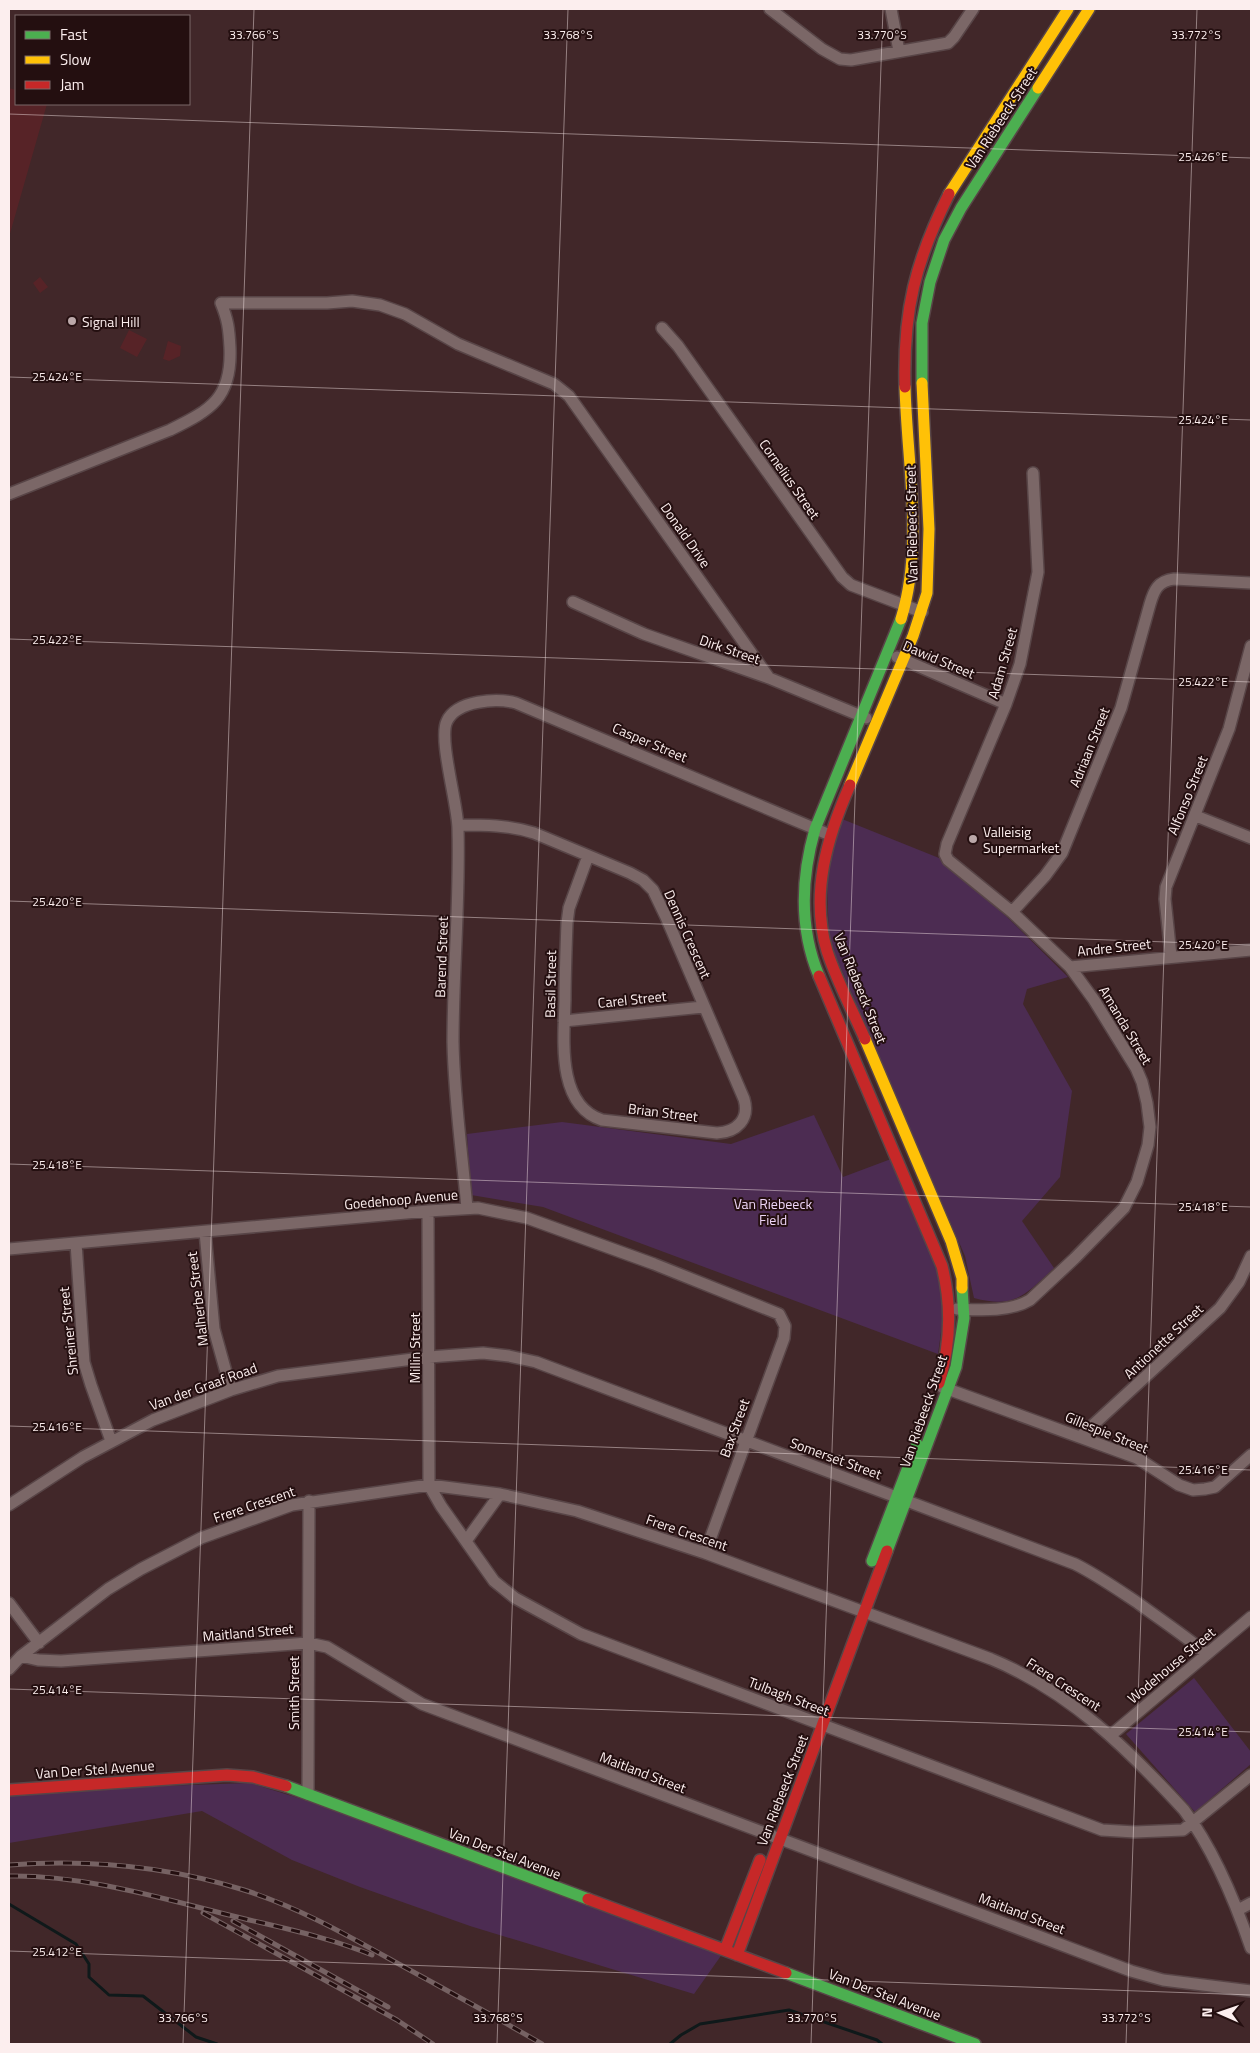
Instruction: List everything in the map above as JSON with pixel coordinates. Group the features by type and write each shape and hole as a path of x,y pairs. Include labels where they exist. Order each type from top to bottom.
{"street":[{"path":"770,9 838,59 849,61 949,42 973,9"},
{"path":"892,9 899,51"},
{"name":"Van Riebeeck Street","path":"737,1955 756,1888 774,1837 860,1611 907,1501 944,1387 950,1341 950,1309 946,1280 936,1249 816,972 805,928 803,891 806,861 815,829 888,653 910,588 913,557 904,340 909,297 920,254 949,194 1068,9"},
{"name":"Van Riebeeck Street","path":"860,1611 896,1496 961,1345 964,1309 962,1278 951,1241 825,945 820,893 822,865 830,835 904,660 922,612 929,575 929,529 921,342 926,303 937,259 944,240 961,208 1089,9"},
{"path":"920,254 937,259"},
{"name":"Donald Drive","path":"9,494 170,430 193,419 206,409 221,394 229,376 229,326 221,303 327,303 352,301 380,305 405,314 458,344 554,384 569,396 769,678"},
{"name":"Cornelius Street","path":"662,328 687,359 842,577 852,585 922,612"},
{"name":"Adam Street","path":"945,851 1006,704 1020,664 1038,572 1033,473"},
{"name":"Adriaan Street","path":"1012,912 1045,876 1062,853 1122,708 1154,592 1159,584 1178,579 1251,583"},
{"name":"Dirk Street","path":"573,602 644,634 769,678 877,723"},
{"name":"Alfonso Street","path":"1171,956 1165,907 1166,887 1233,720 1251,646"},
{"name":"Dawid Street","path":"888,653 1006,704"},
{"name":"Casper Street","path":"454,712 467,706 502,700 516,703 830,835"},
{"name":"Barend Street","path":"454,712 448,719 444,735 458,825 459,866 453,1041 455,1085 467,1208"},
{"path":"1196,816 1251,838"},
{"name":"Dennis Crescent","path":"458,825 517,828 534,833 636,875 652,890 666,917 746,1106 745,1116 737,1128"},
{"name":"Amanda Street","path":"945,851 948,860 1012,912 1070,967 1094,1000 1139,1075 1147,1103 1150,1126 1143,1162 1134,1190 1124,1208 1069,1264 1030,1300 1022,1304 1005,1307 950,1309"},
{"name":"Basil Street","path":"585,1111 575,1096 564,1065 563,1055 568,914 588,856"},
{"name":"Andre Street","path":"1070,967 1171,956 1251,950"},
{"name":"Carel Street","path":"564,1021 703,1007"},
{"name":"Brian Street","path":"585,1111 602,1120 717,1133 727,1133 737,1128"},
{"name":"Goedehoop Avenue","path":"9,1249 428,1211 467,1208 492,1210 527,1218 654,1264 780,1314"},
{"name":"Millin Street","path":"428,1211 429,1485"},
{"name":"Malherbe Street","path":"205,1232 214,1329 231,1390"},
{"name":"Shreiner Street","path":"76,1243 84,1362 111,1441"},
{"name":"Antionette Street","path":"1081,1436 1220,1308 1239,1282 1251,1256"},
{"name":"Bax Street","path":"705,1553 784,1338 785,1326 780,1314"},
{"name":"Somerset Street","path":"430,1357 483,1353 536,1362 896,1496 1084,1569 1141,1606 1207,1654"},
{"name":"Van der Graaf Road","path":"10,1502 111,1441 153,1420 231,1390 278,1376 430,1357"},
{"name":"Gillespie Street","path":"944,1387 1137,1458 1180,1485 1193,1490 1205,1490 1215,1486 1251,1454"},
{"name":"Frere Crescent","path":"9,1669 21,1656 108,1590 168,1554 201,1538 250,1519 309,1501 429,1485 500,1494 577,1510 705,1553 990,1660 1022,1673 1086,1714 1111,1735 1168,1792 1194,1822 1238,1910 1251,1948"},
{"name":"Tulbagh Street","path":"429,1485 441,1506 494,1581 507,1592 561,1625 580,1634 1102,1830 1135,1832 1183,1830 1251,1775"},
{"path":"466,1541 500,1494"},
{"name":"Smith Street","path":"308,1794 309,1501"},
{"path":"9,1603 39,1642"},
{"name":"Wodehouse Street","path":"1111,1735 1251,1617"},
{"name":"Maitland Street","path":"21,1656 38,1660 62,1661 308,1643 321,1644 422,1704 774,1837 1148,1976 1163,1980 1251,1991"},
{"name":"Van Der Stel Avenue","path":"9,1790 227,1776 264,1780 308,1794 975,2044"},
{"name":"Van Riebeeck Street","path":"725,1950 756,1888"},
{"path":"1238,1910 1251,1903"}],"shaded area":[{"path":"9,88 15,90 15,105 47,105 9,237"},
{"path":"40,277 48,287 40,293 33,283"},
{"path":"129,330 147,339 137,357 120,348"},
{"path":"168,341 181,346 180,356 169,361 163,359"}],"green space":[{"path":"842,819 939,858 1007,917 1068,977 1027,989 1023,1004 1072,1091 1060,1177 1022,1221 1054,1268 1027,1292 1010,1300 1000,1302 974,1298 965,1256 829,941 827,882 835,836"},
{"name":"Van Riebeeck Field","path":"814,1115 843,1177 891,1159 939,1272 944,1310 938,1354 543,1207 471,1195 467,1134 562,1122 731,1144"},
{"path":"1194,1678 1251,1752 1251,1764 1195,1812 1126,1734"},
{"path":"250,1783 308,1801 725,1950 694,1994 470,1926 360,1887 292,1860 202,1811 9,1843 9,1796 161,1786"}],"waterway":[{"path":"9,1904 76,1944 89,1964 89,1977 109,1995 143,1996 196,2037 217,2044"},
{"path":"670,2044 700,2024 789,2010 877,2040 882,2044"}],"railway":[{"path":"9,1865 69,1863 128,1866 186,1875 244,1890 303,1913 341,1932 542,2044"},
{"path":"9,1876 64,1879 120,1888 301,1932 337,1942 372,1955"},
{"path":"203,1913 397,2020 433,2044"},
{"path":"233,1921 388,2007"}],"traffic: fast":[{"path":"922,383 922,323 930,282 944,240 961,208 1038,88"},
{"path":"819,976 808,940 805,921 805,884 810,847 815,829 901,619"},
{"path":"887,1551 956,1367 964,1318 962,1288"},
{"path":"872,1561 917,1444"},
{"path":"286,1786 588,1899"},
{"path":"786,1973 975,2044"}],"traffic: slow":[{"path":"949,194 1068,9"},
{"path":"1038,88 1089,9"},
{"path":"850,785 913,636 927,593 929,529 922,383"},
{"path":"901,619 908,591 913,533 905,387"},
{"path":"865,1039 951,1241 962,1278 962,1288"}],"traffic: jam":[{"path":"905,387 906,334 914,288 928,242 949,194"},
{"path":"850,785 828,845 821,887 820,908 822,930 827,951 865,1039"},
{"path":"819,976 942,1266 949,1310 949,1324 946,1353 939,1383"},
{"path":"737,1955 887,1551"},
{"path":"9,1790 227,1775 253,1777 286,1786"},
{"path":"725,1950 760,1860"},
{"path":"588,1899 786,1973"}],"place":[{"name":"Signal Hill","path":"72,321"},
{"name":"Valleisig Supermarket","path":"973,839"}]}
